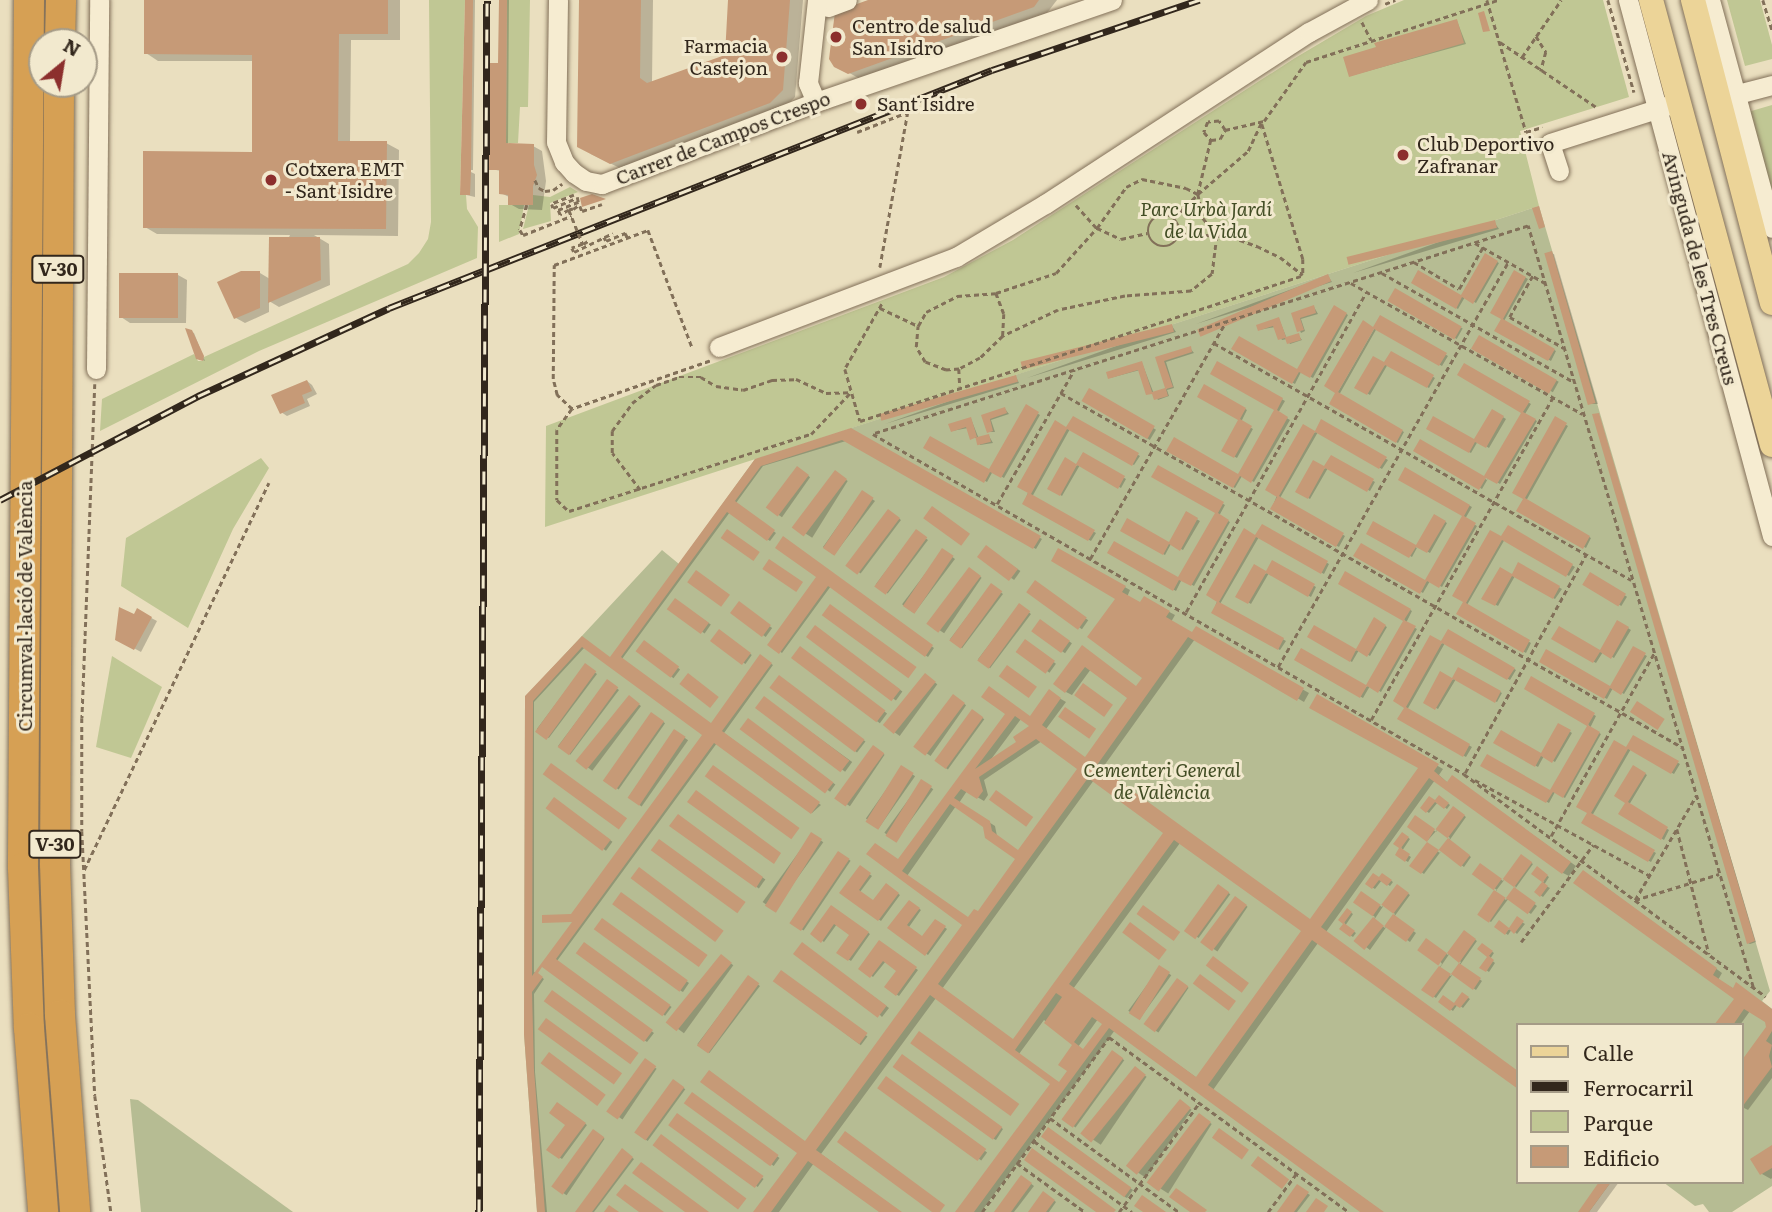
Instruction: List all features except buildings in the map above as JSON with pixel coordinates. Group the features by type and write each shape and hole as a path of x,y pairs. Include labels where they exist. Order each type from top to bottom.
{"highway":[{"name":"Circumval·lació de València","path":"29,0 23,868 29,1028 43,1212"},
{"path":"60,28 61,0"},
{"name":"Circumval·lació de València","path":"59,98 55,864 60,1015 75,1212"}],"main road":[{"name":"Avinguda de les Tres Creus","path":"1651,0 1772,445"},
{"path":"1693,0 1727,97 1772,303"}],"street":[{"path":"96,369 99,0"},
{"path":"558,0 556,142 568,178"},
{"path":"816,102 808,83 822,4 847,0"},
{"name":"Carrer de Campos Crespo","path":"568,178 591,183 608,183 1071,6 1112,0"},
{"name":"Avinguda de les Tres Creus","path":"1628,0 1772,536"},
{"path":"1710,0 1727,97 1772,228"},
{"path":"719,347 956,257 1045,204 1309,32 1364,8"},
{"path":"1727,97 1772,85"},
{"path":"1559,171 1550,143 1680,102"}],"path":[{"path":"1212,141 1220,139 1225,130 1264,121 1306,62 1487,1 1498,0"},
{"path":"1522,57 1561,0"},
{"path":"1608,0 1636,99"},
{"path":"1763,0 1772,30"},
{"path":"1487,1 1526,132"},
{"path":"1364,8 1371,40"},
{"path":"1536,36 1546,52 1541,71"},
{"path":"1500,42 1600,109"},
{"path":"857,132 908,112 880,267"},
{"path":"1212,141 1204,132 1208,122 1219,121 1225,130"},
{"path":"1174,219 1198,194 1248,151 1261,123 1303,259 1303,275"},
{"path":"1198,194 1186,188 1142,179 1126,187 1097,228 1056,273 996,293 957,296 926,312 918,326 916,347 925,362 946,370 960,369 979,358 1003,336 1058,310 1125,296 1191,291 1212,274 1217,236 1203,218 1198,194 1212,141"},
{"path":"536,180 539,188 549,191 568,178"},
{"path":"579,199 553,208 552,204 579,199"},
{"path":"579,199 582,211 602,204"},
{"path":"579,199 571,210 560,215 558,210 579,199"},
{"path":"1071,199 1097,228 1121,239 1147,233 1158,216 1174,219"},
{"path":"527,205 520,230 523,235 572,216"},
{"path":"571,210 583,244"},
{"path":"1174,219 1181,233"},
{"path":"1650,876 1464,774 873,434 1528,226 1753,987"},
{"path":"572,409 557,395 553,379 554,265 648,230 692,347"},
{"path":"593,241 594,244 574,252 572,248 612,233"},
{"path":"604,237 606,241 625,233 628,238"},
{"path":"1147,233 1153,243 1167,247 1176,243 1181,233"},
{"path":"1181,233 1217,236 1257,246 1280,257 1303,275"},
{"path":"598,239 601,247"},
{"path":"1475,243 1545,283"},
{"path":"1414,262 1460,289 1483,247"},
{"path":"1278,667 1508,262"},
{"path":"1382,273 1574,382"},
{"path":"918,326 880,308 845,369 860,421 1303,275"},
{"path":"1533,276 1510,317 1564,348"},
{"path":"1350,282 1583,414"},
{"path":"1185,613 1366,292"},
{"path":"996,293 1004,314 1003,336"},
{"path":"1090,559 1226,322"},
{"path":"1214,343 1633,581"},
{"path":"96,369 82,718 84,870 95,1096 111,1212"},
{"path":"960,369 960,386"},
{"path":"996,505 1074,370"},
{"path":"678,375 701,377 716,386 743,390 772,380 796,379 826,393 851,392 811,434 640,490 612,453 612,431 632,404 656,386 678,375"},
{"path":"1061,393 1682,747"},
{"path":"1371,720 1553,397"},
{"path":"84,870 97,850 269,483"},
{"path":"1464,774 1587,555"},
{"path":"1550,837 1654,653"},
{"path":"1464,774 1766,996"},
{"path":"1635,900 1696,796"},
{"path":"1677,829 1709,954"},
{"path":"1521,942 1593,845"},
{"path":"1635,900 1719,874"},
{"path":"982,1212 1109,1037 1349,1212"},
{"path":"1119,1212 1199,1103"},
{"path":"1050,1118 1179,1212"},
{"path":"1034,1141 1132,1212"},
{"path":"1017,1163 1085,1212"},
{"path":"1268,1212 1296,1174"}],"green space":[{"path":"429,0 465,0 460,194 466,195 467,209 478,227 477,258 259,351 100,431 102,399 194,354 198,361 203,361 204,357 408,264 419,253 428,239 431,222"},
{"path":"507,0 530,0 528,107 520,107 518,143 506,143"},
{"name":"Parc Urbà Jardí de la Vida","path":"1404,0 1603,0 1629,97 1520,131 1539,206 545,527 546,426 944,277 1013,240 1295,58 1366,16"},
{"path":"1727,0 1760,0 1772,45 1772,59 1745,66"},
{"path":"1772,105 1772,197 1748,112"},
{"path":"570,187 578,192 550,203 551,221 523,229 529,205 533,205 533,195 550,197"},
{"path":"499,205 524,205 519,234 499,242"},
{"name":"Cementeri General de València","path":"1539,206 1770,991 1762,1001 1772,1009 1772,1186 1732,1212 1709,1212 1703,1204 1695,1206 1666,1184 1744,1184 1744,1023 1516,1023 1516,1184 1610,1184 1589,1212 537,1212 524,1034 525,697 662,550 679,564 755,459"},
{"path":"261,458 269,468 233,529 188,628 121,586 126,538"},
{"path":"112,656 162,687 131,758 96,747"},
{"path":"130,1099 138,1100 293,1212 141,1212"}],"railway":[{"path":"479,1212 487,0"},
{"path":"0,500 198,396 389,308 992,70 1199,0"}],"place":[{"name":"Centro de salud San Isidro","path":"836,37"},
{"name":"Farmacia Castejon","path":"782,57"},
{"name":"Sant Isidre","path":"861,104"},
{"name":"Club Deportivo Zafranar","path":"1403,155"},
{"name":"Cotxera EMT - Sant Isidre","path":"271,180"}]}
